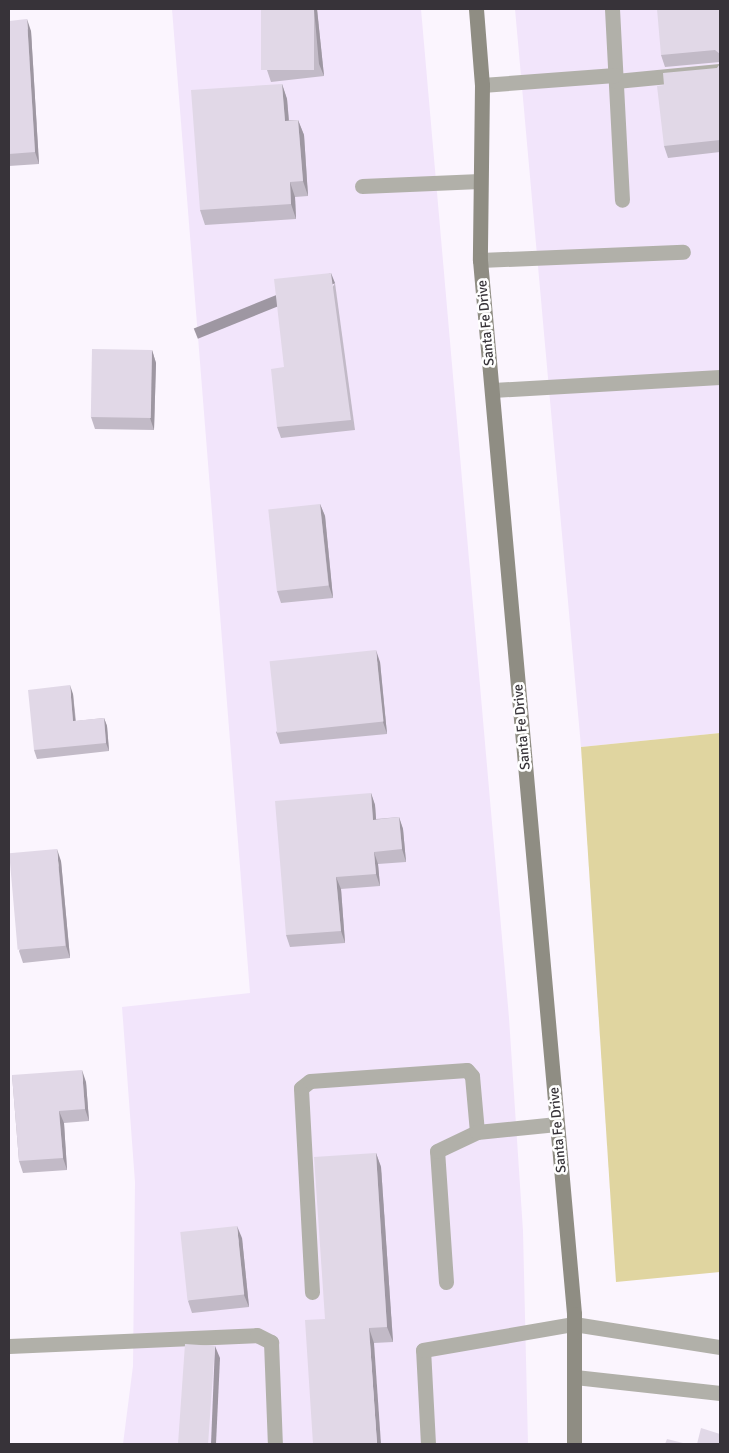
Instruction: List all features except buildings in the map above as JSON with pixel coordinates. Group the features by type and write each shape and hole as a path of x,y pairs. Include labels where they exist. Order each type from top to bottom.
{"main road":[{"name":"Santa Fe Drive","path":"476,9 482,85 480,260 574,1324 574,1444"}],"street":[{"path":"612,9 622,200"},
{"path":"482,85 720,71"},
{"path":"362,186 480,181"},
{"path":"480,260 683,252"},
{"path":"492,390 720,377"},
{"path":"312,1292 301,1088 310,1081 467,1070 472,1076 477,1132"},
{"path":"446,1282 437,1151 477,1132 557,1124"},
{"path":"428,1444 423,1350 574,1324 720,1347"},
{"path":"9,1346 257,1335 271,1342 276,1444"},
{"path":"575,1377 720,1393"}],"shaded area":[{"path":"172,9 421,9 509,1018 523,1231 528,1444 123,1444 133,1366 135,1182 122,1007 250,993"},
{"path":"515,9 720,9 720,733 581,747"},
{"path":"720,733 720,1272 616,1282 581,747"}]}
